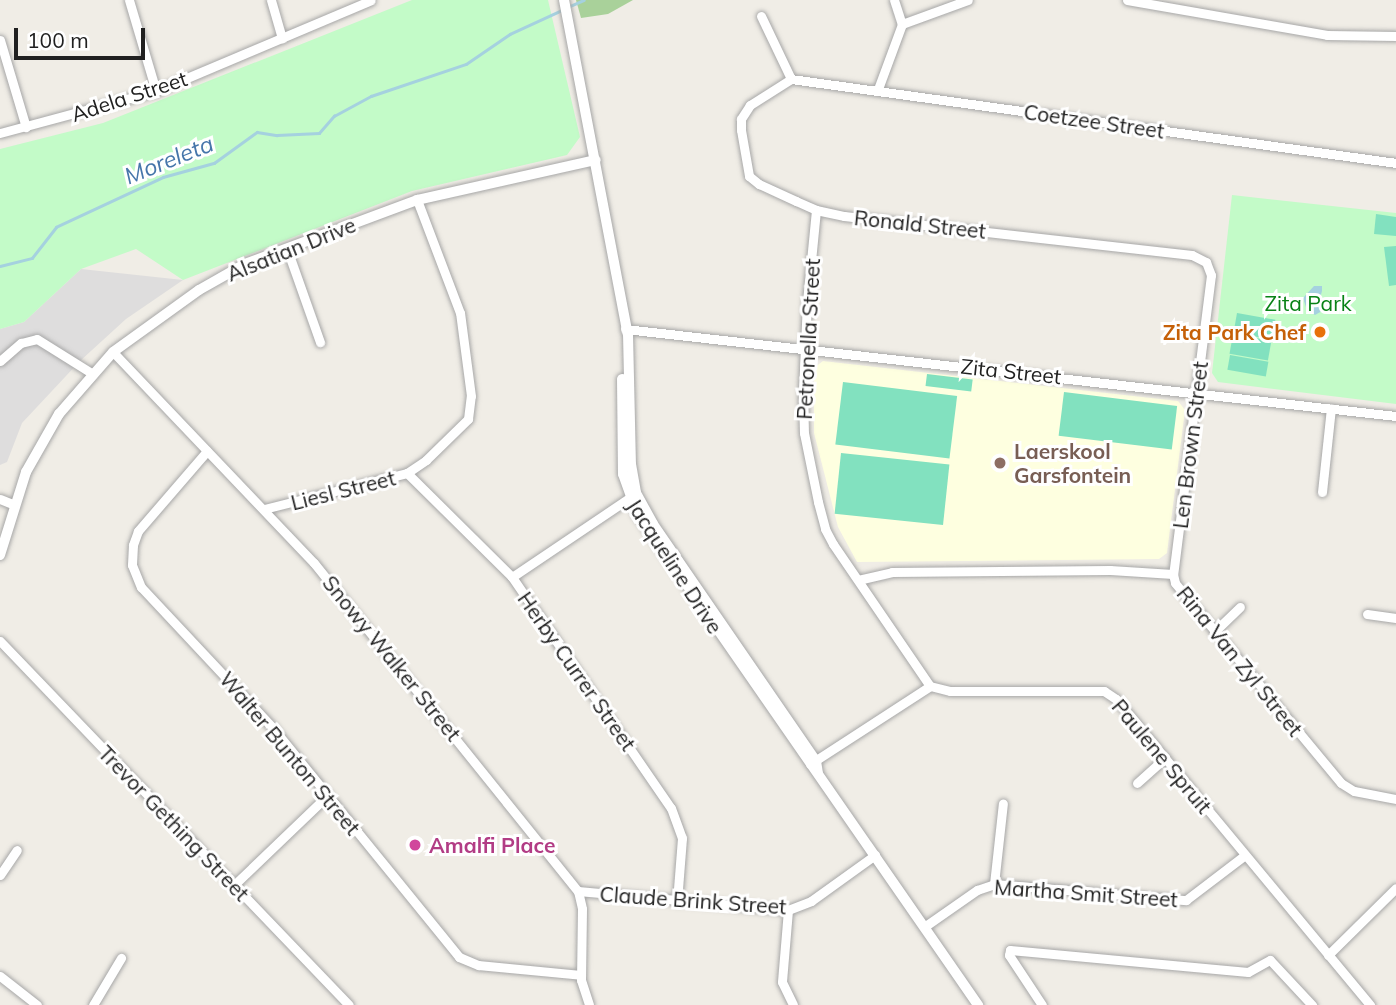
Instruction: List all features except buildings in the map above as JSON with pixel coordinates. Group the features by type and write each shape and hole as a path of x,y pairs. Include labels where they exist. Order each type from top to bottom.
{"street":[{"path":"129,0 156,91"},
{"path":"271,0 282,38"},
{"name":"Adela Street","path":"0,133 156,91 371,0"},
{"name":"Jacqueline Drive","path":"564,0 596,160 625,329 622,338 623,474 633,495 818,773 978,1005"},
{"path":"878,89 902,24 894,0"},
{"path":"902,24 968,0"},
{"path":"1127,0 1328,35 1396,36"},
{"path":"761,16 791,79"},
{"path":"0,40 26,127"},
{"name":"Coetzee Street","path":"791,79 1396,163"},
{"name":"Ronald Street","path":"791,79 767,93 745,112 741,119 742,152 746,170 753,180 817,210 844,216 1192,255 1206,262 1211,275"},
{"name":"Alsatian Drive","path":"0,555 26,472 47,431 113,352 218,278 417,200 596,160"},
{"name":"Liesl Street","path":"264,509 407,473 461,428 471,408 460,313 417,200"},
{"name":"Petronella Street","path":"817,210 805,348 804,433 818,502 825,529 930,686"},
{"path":"287,249 320,342"},
{"name":"Len Brown Street","path":"1173,574 1211,275"},
{"name":"Zita Street","path":"625,329 1197,391 1396,416"},
{"path":"0,361 21,342 37,339 93,374"},
{"name":"Snowy Walker Street","path":"113,352 264,509 360,617 579,891"},
{"path":"1322,492 1331,408"},
{"name":"Walter Bunton Street","path":"207,451 141,525 131,553 134,573 141,587 255,707 459,957 478,965 581,975"},
{"name":"Herby Currer Street","path":"407,473 512,577 676,816 682,838 677,901"},
{"path":"512,577 633,495"},
{"path":"0,499 15,505"},
{"name":"Rina Van Zyl Street","path":"858,580 883,573 926,572 1110,570 1173,574 1178,587 1214,632 1341,783 1354,791 1396,799"},
{"path":"1214,632 1240,607"},
{"path":"1367,614 1396,618"},
{"name":"Trevor Gething Street","path":"0,641 348,1005"},
{"path":"812,763 930,686"},
{"name":"Paulene Spruit","path":"930,686 953,691 1104,691 1116,699 1370,1005"},
{"path":"1137,783 1165,758"},
{"path":"234,885 328,794"},
{"path":"994,884 1003,803"},
{"path":"0,875 17,850"},
{"name":"Claude Brink Street","path":"579,891 788,910 811,901 875,855"},
{"name":"Martha Smit Street","path":"924,927 977,890 994,884 1186,900 1245,855"},
{"path":"1328,955 1396,888"},
{"path":"579,891 582,909 581,975 589,1005"},
{"path":"788,910 782,977 783,988 793,1005"},
{"path":"1042,1005 1009,955 1010,950 1248,972 1266,959 1270,960 1312,1005"},
{"path":"93,1005 121,958"},
{"path":"0,976 37,1005"}],"shaded area":[{"path":"81,269 183,280 126,319 80,361 22,423 7,462 0,465 0,329 24,322"},
{"name":"Laerskool Garsfontein","path":"823,361 1178,401 1185,410 1167,553 1159,559 857,562 838,527 814,433 814,368"}],"green space":[{"path":"412,0 548,0 580,137 567,155 412,191 183,280 136,249 81,269 24,322 0,329 0,149 103,123"},
{"path":"576,0 633,0 608,14 581,18"},
{"name":"Zita Park","path":"1232,195 1396,213 1396,404 1218,382 1212,373"},
{"path":"1376,214 1396,217 1396,236 1374,234"},
{"path":"1396,246 1396,285 1389,286 1384,247"},
{"path":"1237,313 1275,320 1272,339 1234,333"},
{"path":"1233,334 1271,341 1268,360 1230,354"},
{"path":"1230,355 1268,362 1266,377 1227,370"},
{"path":"927,374 973,380 971,392 926,386"},
{"path":"843,382 957,396 949,459 835,445"},
{"path":"1064,392 1177,406 1172,450 1059,436"},
{"path":"841,453 949,464 943,525 835,514"}],"water":[{"path":"1314,286 1322,286 1319,302 1322,311 1315,315 1307,310 1303,298"}],"waterway":[{"name":"Moreleta","path":"568,7 584,0"},
{"name":"Moreleta","path":"0,266 32,258 56,227 163,177 214,163 257,132 277,135 319,133 334,116 371,96 466,64 510,34 562,10"}],"place":[{"name":"Zita Park Chef","path":"1320,332"},
{"name":"Laerskool Garsfontein","path":"1000,463"},
{"name":"Amalfi Place","path":"415,845"}]}
